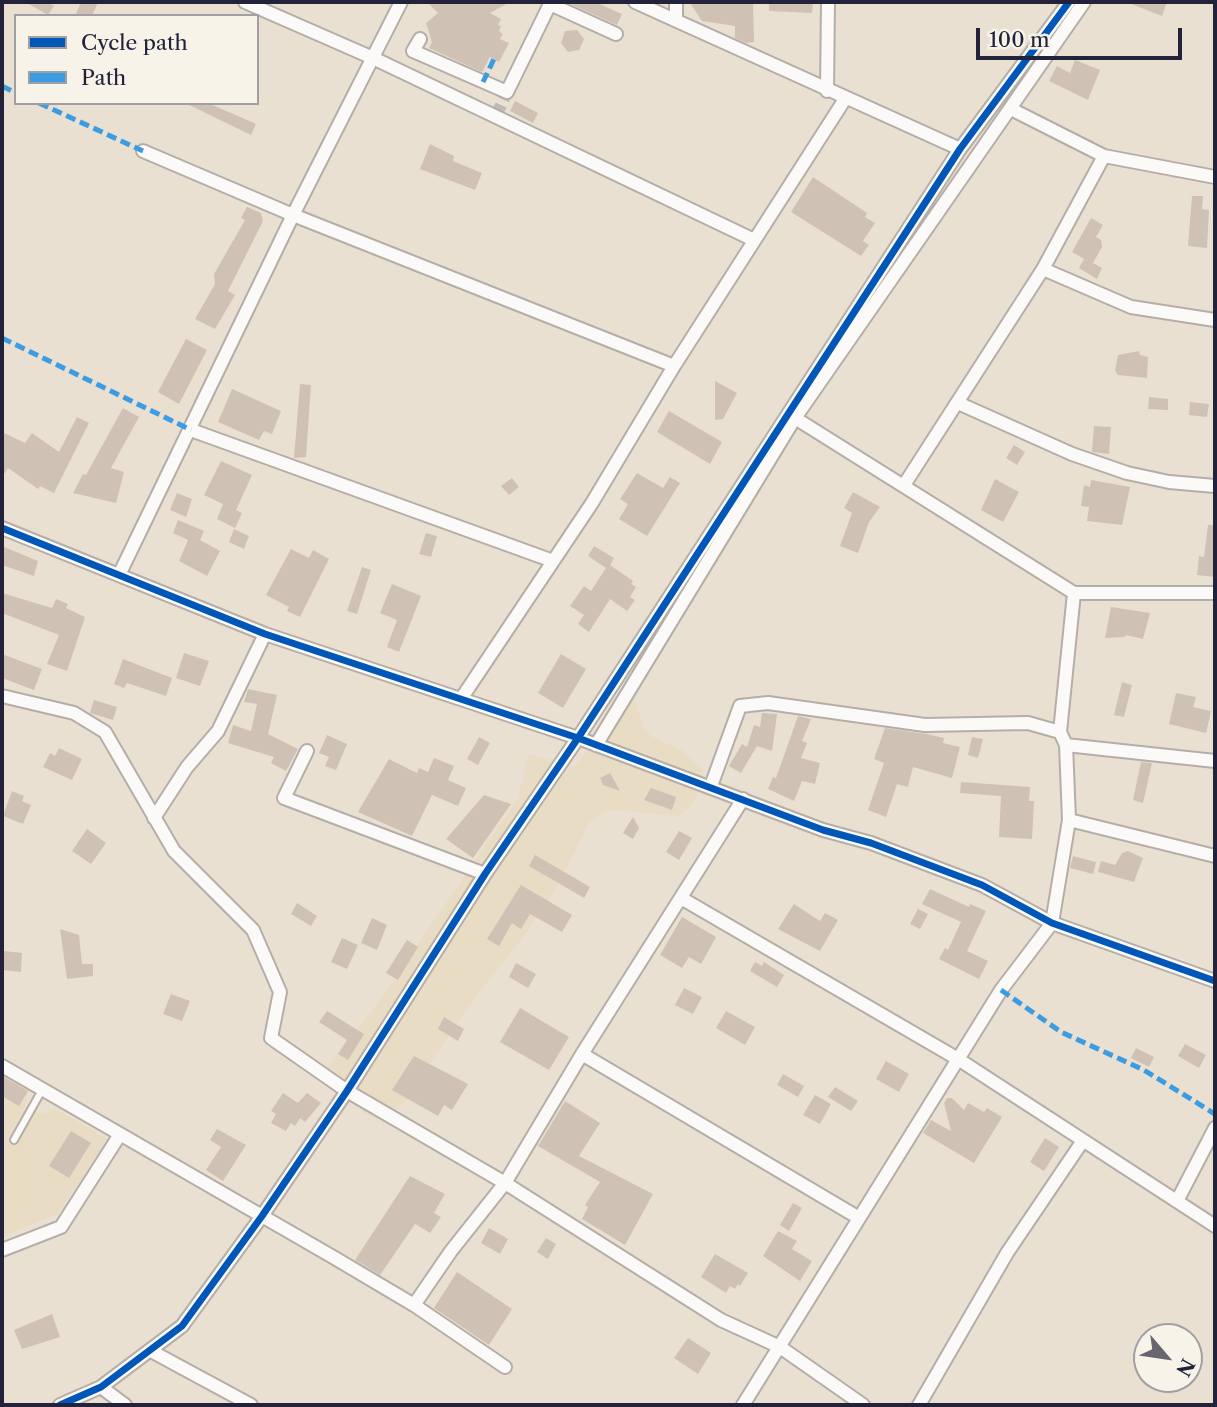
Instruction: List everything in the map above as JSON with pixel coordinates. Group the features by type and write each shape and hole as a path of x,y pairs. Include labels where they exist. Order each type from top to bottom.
{"street":[{"path":"245,2 373,58 754,240"},
{"path":"120,573 293,215 401,2"},
{"path":"635,2 960,149"},
{"path":"676,2 676,20"},
{"path":"827,91 828,2"},
{"path":"60,1405 101,1387 182,1326 262,1216 347,1091 485,873 578,738 960,149 1069,2"},
{"path":"596,745 795,418 1084,2"},
{"path":"419,39 413,51 507,92 551,3 616,34"},
{"path":"461,699 553,561 845,99"},
{"path":"1011,109 1104,156 1215,177"},
{"path":"143,150 293,215 674,366"},
{"path":"904,485 1043,269 1104,156"},
{"path":"1043,269 1131,307 1215,320"},
{"path":"958,403 1072,454 1127,473 1169,482 1215,486"},
{"path":"795,418 1074,593 1215,593"},
{"path":"191,430 553,561"},
{"path":"2,528 120,573 265,634 578,738 823,830 871,843 982,885 1052,923 1215,981"},
{"path":"743,1405 1001,990 1052,923 1069,820 1066,746 1060,732 1074,593"},
{"path":"154,818 187,767 218,731 265,634"},
{"path":"2,696 74,713 105,732 174,851 253,930 279,992 271,1038 347,1091 505,1183 721,1320 780,1347 863,1405"},
{"path":"711,786 740,706 768,703 925,725 1028,723 1060,732"},
{"path":"1066,746 1215,761"},
{"path":"307,751 284,798 485,873"},
{"path":"414,1305 450,1251 505,1183 582,1054 743,799"},
{"path":"1069,820 1215,856"},
{"path":"681,898 958,1059 1215,1226"},
{"path":"582,1054 859,1218"},
{"path":"2,1066 414,1305 505,1367"},
{"path":"1178,1201 1215,1128"},
{"path":"2,1250 61,1227 119,1136"},
{"path":"919,1405 1007,1253 1082,1142"},
{"path":"151,1351 251,1405"},
{"path":"101,1387 125,1405"}],"lane":[{"path":"14,1140 42,1090"}],"shaded area":[{"path":"634,695 644,728 651,736 682,750 703,770 694,802 679,816 609,810 589,823 555,890 524,936 468,1007 403,1104 380,1120 363,1112 318,1079 373,1009 518,798 528,754 575,766"},
{"path":"2,1073 29,1090 25,1106 42,1114 55,1108 108,1140 57,1214 2,1237"}],"building":[{"path":"25,2 48,2 54,6 46,14"},
{"path":"81,2 98,2 93,14 76,14"},
{"path":"427,2 510,2 490,13 501,19 498,25 501,26 499,31 503,34 500,39 509,43 499,62 490,57 482,72 429,48 432,42 426,23 438,13"},
{"path":"566,2 595,2 622,14 617,25"},
{"path":"753,2 754,42 746,43 735,38 735,26 702,21 690,3"},
{"path":"769,2 813,2 812,13 769,11"},
{"path":"1126,2 1167,2 1162,16"},
{"path":"577,30 584,39 579,50 568,52 561,43 565,31"},
{"path":"1075,60 1100,70 1088,100 1049,81 1057,66 1070,73"},
{"path":"515,101 538,113 533,123 510,111"},
{"path":"189,105 213,105 256,124 251,135"},
{"path":"430,144 454,156 453,161 482,173 475,190 420,169"},
{"path":"813,177 867,213 865,217 875,223 863,241 869,245 861,256 791,212"},
{"path":"1192,196 1203,196 1202,209 1209,210 1207,248 1188,246"},
{"path":"247,207 261,213 263,221 228,291 235,295 215,329 195,319 215,284 214,274 245,220 241,218"},
{"path":"1091,218 1103,225 1096,237 1101,240 1102,247 1093,263 1102,268 1097,279 1079,268 1084,259 1072,252"},
{"path":"186,339 207,350 179,404 158,392"},
{"path":"1139,351 1140,355 1148,357 1147,378 1118,375 1115,371 1118,355"},
{"path":"715,381 737,393 723,419 715,420"},
{"path":"300,384 311,385 306,457 294,458"},
{"path":"232,389 281,411 272,434 264,431 259,440 218,422"},
{"path":"1149,397 1168,399 1168,410 1148,409"},
{"path":"1190,402 1209,404 1207,417 1189,415"},
{"path":"123,408 139,417 111,468 124,472 116,503 73,493 83,474 86,475"},
{"path":"669,411 722,442 710,464 657,432"},
{"path":"77,417 89,423 54,493 40,486 38,489 8,468 2,478 2,432 25,443 32,433 59,452"},
{"path":"1094,426 1111,427 1109,454 1092,452"},
{"path":"1014,445 1025,452 1017,465 1006,458"},
{"path":"221,461 252,475 236,510 242,513 235,528 217,519 223,504 204,495"},
{"path":"637,473 663,488 670,477 680,483 647,536 619,519 628,504 620,499"},
{"path":"512,478 519,487 509,495 501,486"},
{"path":"995,479 1019,492 1003,522 981,510"},
{"path":"1091,480 1130,487 1122,525 1087,521 1089,507 1081,506 1084,485 1090,487"},
{"path":"853,492 880,507 869,522 858,553 840,546 852,513 844,508"},
{"path":"177,493 192,499 186,517 170,510"},
{"path":"178,520 204,531 200,540 220,551 207,576 179,561 188,540 173,533"},
{"path":"1208,525 1215,525 1215,577 1197,575 1199,556 1204,557"},
{"path":"234,529 249,536 244,549 229,542"},
{"path":"426,533 437,536 431,557 419,554"},
{"path":"2,546 38,561 34,576 2,565"},
{"path":"594,546 614,558 610,565 633,581 631,584 636,587 630,597 635,600 627,611 610,599 589,632 578,624 584,615 570,606 584,586 591,591 606,568 588,556"},
{"path":"291,549 309,558 313,550 329,559 300,617 287,611 289,607 266,595"},
{"path":"362,567 371,570 357,614 347,611"},
{"path":"392,584 421,596 399,652 387,647 397,620 380,613"},
{"path":"2,593 52,608 56,599 68,604 66,608 85,617 67,671 47,664 59,635 2,613"},
{"path":"1111,607 1150,613 1143,639 1126,635 1105,638"},
{"path":"184,653 209,661 200,686 176,678"},
{"path":"2,654 42,669 34,690 2,678"},
{"path":"561,654 586,669 563,708 538,693"},
{"path":"123,659 172,678 166,696 127,683 124,688 114,684"},
{"path":"1122,682 1132,685 1124,717 1114,715"},
{"path":"248,689 277,695 268,734 298,749 286,771 271,763 274,757 228,743 233,725 251,731 257,704 244,702"},
{"path":"1176,693 1196,697 1193,707 1211,711 1206,733 1169,724"},
{"path":"94,700 117,707 113,720 90,713"},
{"path":"762,713 777,714 772,751 757,746 741,773 729,766 742,744 747,747 754,725 760,727"},
{"path":"798,716 811,719 802,741 807,743 801,758 820,763 815,784 802,781 794,801 768,789 773,777 776,778"},
{"path":"885,728 944,738 943,743 960,747 952,778 913,767 908,787 897,784 886,817 868,810 884,763 874,759"},
{"path":"327,735 347,744 336,770 325,766 329,757 319,753"},
{"path":"479,737 490,743 478,765 467,759"},
{"path":"972,737 983,739 978,758 968,755"},
{"path":"59,748 82,759 72,780 43,767 50,753 55,756"},
{"path":"434,758 454,766 448,780 466,788 458,806 432,795 412,836 358,812 389,759 417,773 419,768 428,772"},
{"path":"1141,762 1152,763 1143,803 1133,800"},
{"path":"610,773 620,791 603,785 600,778"},
{"path":"961,782 1030,787 1029,801 1034,801 1032,839 999,837 1001,796 960,793"},
{"path":"651,788 676,797 672,810 644,800"},
{"path":"12,791 24,796 22,801 31,805 23,824 3,816"},
{"path":"484,795 511,804 473,858 446,839"},
{"path":"633,817 639,828 633,839 623,833"},
{"path":"87,829 106,843 91,864 72,851"},
{"path":"679,831 692,838 679,860 666,852"},
{"path":"1128,851 1143,858 1134,882 1098,872 1101,861 1115,865 1122,853"},
{"path":"535,855 590,887 584,898 529,866"},
{"path":"1073,856 1096,862 1093,874 1070,868"},
{"path":"521,885 572,915 562,932 530,914 521,929 512,923 499,946 487,939"},
{"path":"930,889 969,907 970,904 986,911 967,951 988,961 979,979 939,959 945,948 948,950 961,922 922,904"},
{"path":"297,903 317,916 311,926 291,914"},
{"path":"794,904 820,921 825,913 838,920 820,951 778,929"},
{"path":"918,909 928,914 920,929 910,924"},
{"path":"682,917 716,937 701,964 689,957 682,968 660,955"},
{"path":"372,918 387,925 377,950 361,943"},
{"path":"60,929 79,935 82,964 93,964 93,976 67,979"},
{"path":"342,938 358,945 347,969 331,962"},
{"path":"407,940 418,947 398,980 386,973"},
{"path":"4,951 22,953 21,972 2,970"},
{"path":"755,962 762,966 764,962 784,975 777,987 750,971"},
{"path":"516,963 536,974 528,988 509,977"},
{"path":"684,988 702,997 693,1014 675,1005"},
{"path":"171,994 190,1001 182,1021 163,1014"},
{"path":"520,1008 569,1037 549,1070 500,1042"},
{"path":"327,1011 364,1034 348,1060 338,1054 347,1040 319,1022"},
{"path":"726,1011 755,1027 745,1045 716,1028"},
{"path":"444,1017 464,1029 458,1041 438,1029"},
{"path":"1185,1044 1206,1055 1199,1068 1178,1056"},
{"path":"1136,1048 1154,1057 1149,1067 1131,1058"},
{"path":"414,1056 468,1084 452,1110 444,1105 438,1116 392,1090"},
{"path":"886,1061 909,1074 899,1092 876,1079"},
{"path":"783,1074 804,1086 798,1097 777,1085"},
{"path":"2,1076 28,1091 19,1106 2,1096"},
{"path":"835,1087 858,1101 851,1111 828,1097"},
{"path":"283,1093 298,1103 307,1093 321,1103 305,1122 300,1118 295,1126 291,1123 286,1131 271,1123 276,1114 271,1111"},
{"path":"815,1095 831,1104 820,1124 803,1115"},
{"path":"947,1098 952,1098 964,1110 968,1103 984,1112 987,1108 1002,1117 974,1163 923,1133 931,1120 951,1131 944,1103"},
{"path":"565,1101 600,1123 579,1156 653,1194 625,1245 582,1219 588,1207 585,1205 600,1182 538,1146"},
{"path":"217,1129 246,1145 223,1181 206,1170 221,1147 210,1140"},
{"path":"71,1131 91,1143 69,1178 49,1166"},
{"path":"1045,1138 1059,1147 1044,1171 1030,1162"},
{"path":"410,1176 445,1194 434,1213 441,1217 430,1233 415,1224 380,1275 355,1260"},
{"path":"793,1203 802,1208 789,1231 780,1225"},
{"path":"489,1228 508,1239 500,1254 481,1243"},
{"path":"778,1231 797,1241 792,1249 812,1261 800,1281 763,1256"},
{"path":"546,1238 556,1244 548,1259 537,1252"},
{"path":"715,1254 748,1273 740,1286 738,1284 735,1289 730,1286 726,1293 701,1277"},
{"path":"457,1272 512,1309 489,1345 434,1308"},
{"path":"52,1314 60,1337 22,1349 14,1330"},
{"path":"688,1338 711,1353 698,1374 674,1358"}],"tunnel":[{"path":"496,116 507,92"}],"marked path":[{"path":"483,82 494,59"},
{"path":"2,86 14,92"},
{"path":"43,105 143,151"},
{"path":"2,338 191,430"},
{"path":"1001,990 1061,1032 1144,1070 1215,1114"}],"cycle path":[{"path":"60,1405 101,1387 182,1326 262,1216 347,1091 485,874 578,738 960,149 1069,2"},
{"path":"2,528 265,634 578,738 823,830 871,843 982,885 1052,923 1215,981"}]}
